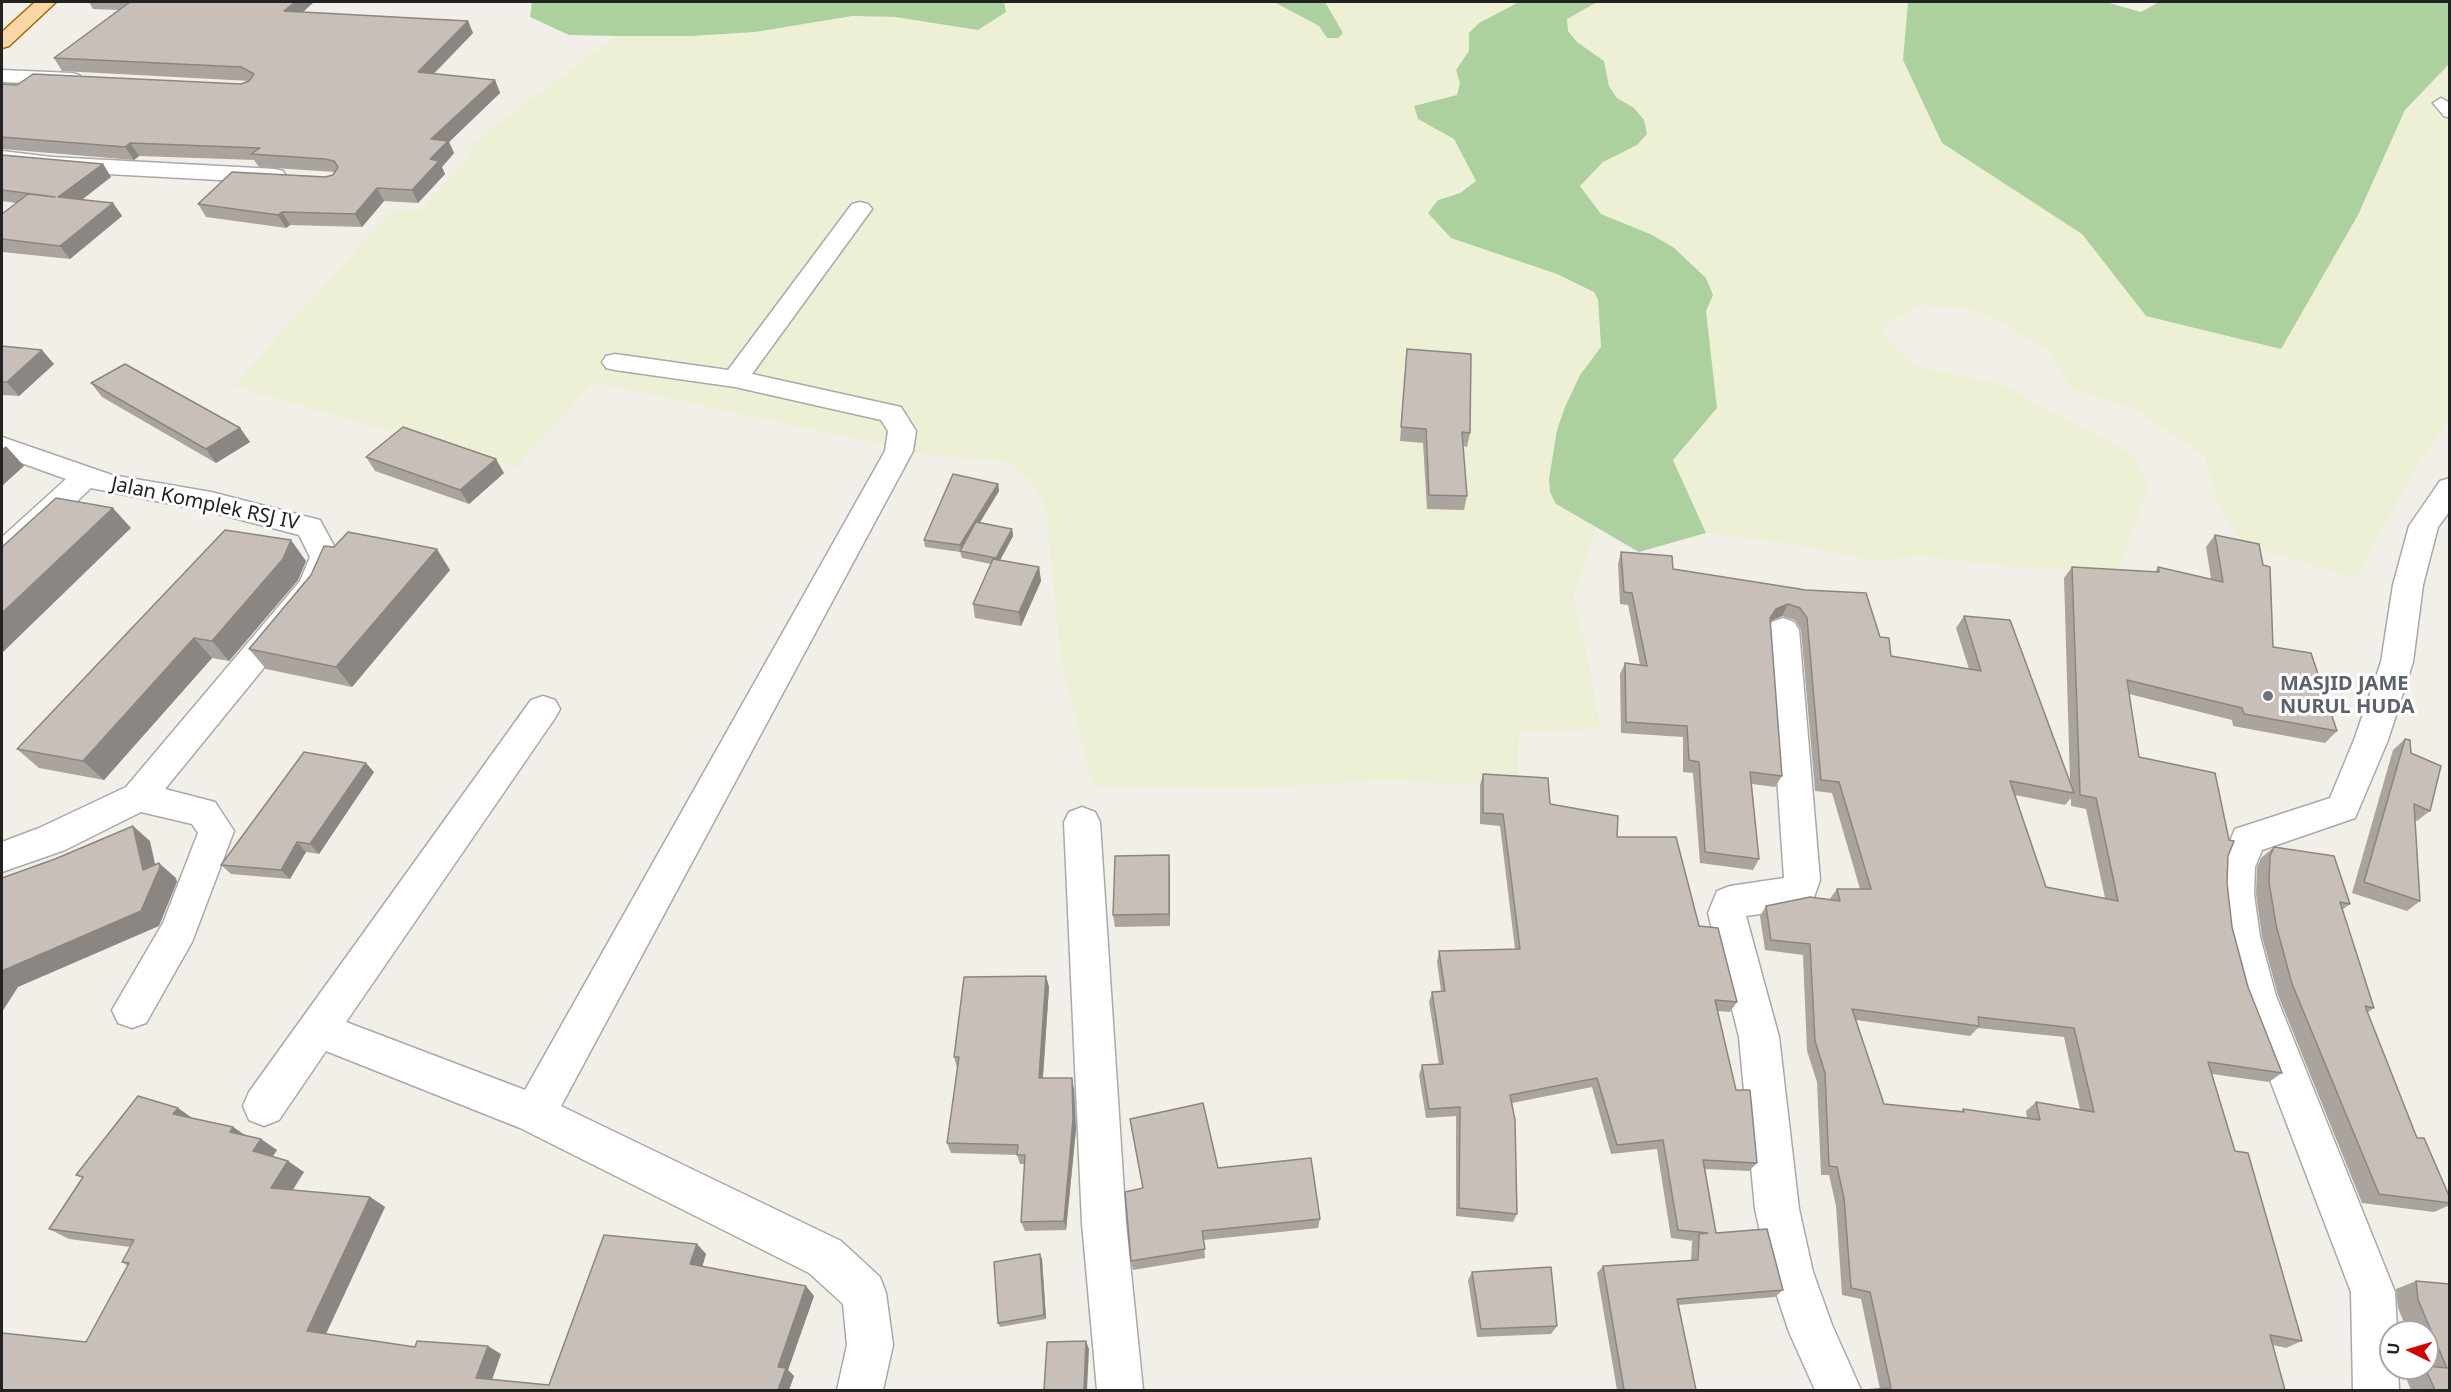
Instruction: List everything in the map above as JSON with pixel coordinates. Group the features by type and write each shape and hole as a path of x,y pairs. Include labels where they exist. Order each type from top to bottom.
{"main road":[{"path":"2,42 46,2"}],"street":[{"path":"2,76 96,80"},
{"path":"2,158 52,164 297,178"},
{"path":"735,379 860,209"},
{"path":"534,1114 899,451 902,431 891,413 735,379 615,362"},
{"path":"2,446 87,476 2,554"},
{"name":"Jalan Komplek RSJ IV","path":"87,476 108,484 211,502 310,527 325,557 313,586 138,797"},
{"path":"2376,1390 2373,1292 2257,996 2241,937 2236,894 2237,867 2248,840 2343,808 2371,740 2397,662 2408,585 2424,526 2450,488"},
{"path":"1783,630 1802,880 1800,889 1794,893 1730,902 1727,913 1760,1037 1777,1209 1791,1272 1812,1332 1838,1390"},
{"path":"264,1106 543,709"},
{"path":"2,857 52,839 138,797 203,812 216,831 179,930 132,1010"},
{"path":"1082,822 1104,1223 1120,1390"},
{"path":"318,1029 534,1114 825,1257 864,1293 870,1345 860,1390"}],"green space":[{"path":"532,2 1004,2 1006,12 978,30 895,17 852,16 755,32 692,36 616,36 569,35 530,17"},
{"path":"1004,2 1274,2 1319,26 1327,38 1342,33 1325,2 1519,2 1510,5 1456,70 1460,83 1457,95 1414,106 1418,119 1454,139 1476,181 1438,200 1428,213 1582,285 1594,292 1598,300 1601,347 1580,375 1565,407 1557,430 1549,479 1550,492 1556,504 1596,528 1573,598 1584,639 1601,729 1519,732 1517,787 1383,780 1256,788 1093,786 1061,662 1046,508 1031,480 1009,462 931,455 594,382 516,467 233,386 392,210 420,211 467,159 474,142 616,36 692,36 755,32 852,16 895,17 1006,12"},
{"path":"1274,2 1325,2 1343,33 1338,38 1327,38 1319,26"},
{"path":"1519,2 1597,2 1567,19 1568,31 1577,42 1604,61 1609,86 1617,98 1634,108 1644,120 1647,134 1637,145 1603,162 1580,186 1601,214 1650,234 1673,247 1706,278 1713,295 1706,311 1717,408 1673,460 1706,533 1639,552 1556,504 1550,492 1549,479 1557,430 1580,375 1601,347 1598,300 1594,292 1557,274 1451,238 1428,213 1438,200 1460,193 1476,181 1454,139 1418,119 1414,106 1457,95 1460,83 1456,70 1469,51 1469,33 1479,23"},
{"path":"1597,2 1908,2 1903,60 1942,143 2082,234 2146,316 2358,215 2405,110 2449,64 2449,421 2416,467 2356,579 2241,543 2218,503 2205,456 2134,409 2072,389 2050,353 2013,329 1973,310 1921,305 1888,324 1882,336 1914,366 1999,383 2133,455 2148,487 2118,573 2003,566 1920,556 1874,561 1792,544 1706,533 1673,460 1717,408 1706,311 1651,234 1601,214 1580,186 1603,162 1637,145 1647,134 1644,120 1634,108 1617,98 1609,86 1604,61 1577,42 1568,31 1566,19"},
{"path":"1908,2 2106,2 2141,12 2159,2 2449,2 2449,64 2405,110 2358,215 2281,349 2146,316 2082,234 1942,143 1903,60"}],"building":[{"path":"130,2 295,2 284,11 468,21 418,72 495,80 431,139 448,141 430,159 439,161 412,190 377,188 355,214 282,212 278,215 198,204 232,172 325,177 333,175 338,167 334,161 325,159 251,154 260,148 130,143 125,147 2,137 2,84 17,85 33,74 241,84 249,81 254,74 241,67 54,58"},
{"path":"2,155 103,164 58,197 113,203 60,246 2,239 2,214 28,194 55,197 2,190"},
{"path":"2,346 42,350 7,382 2,382"},
{"path":"1407,349 1471,354 1470,433 1462,432 1467,496 1429,495 1426,429 1401,427"},
{"path":"125,364 240,428 206,449 91,383"},
{"path":"403,427 496,459 460,490 366,457"},
{"path":"953,474 998,484 960,545 924,540"},
{"path":"56,498 113,508 2,613 2,547"},
{"path":"976,522 1012,529 996,558 960,551"},
{"path":"225,530 291,540 283,559 212,641 194,638 83,761 17,749"},
{"path":"348,532 437,549 336,667 249,649 311,575 324,546 334,547"},
{"path":"2215,535 2259,544 2263,565 2270,567 2273,647 2311,653 2337,731 2244,714 2242,708 2127,680 2139,757 2215,773 2229,840 2234,841 2228,856 2227,883 2232,927 2248,987 2282,1073 2208,1062 2235,1151 2248,1153 2302,1341 2270,1335 2285,1390 1864,1390 1891,1388 1870,1292 1851,1288 1844,1198 1837,1167 1829,1166 1825,1073 1815,1041 1810,944 1771,940 1766,906 1810,897 1840,901 1837,889 1871,889 1839,782 1821,780 1807,618 1800,608 1788,604 1776,609 1770,618 1782,776 1750,772 1759,859 1705,852 1699,762 1689,760 1687,726 1626,722 1625,663 1647,666 1632,593 1624,592 1621,552 1672,556 1673,569 1806,590 1866,593 1880,637 1889,638 1891,656 1981,671 1964,616 2010,620 2074,793 2010,781 2046,887 2118,901 2096,798 2080,795 2072,567 2159,572 2158,567 2223,582","holes":["1852,1009 1979,1026 1978,1017 2074,1028 2094,1112 2036,1102 2040,1120 1963,1109 1964,1112 1884,1104"]},
{"path":"993,559 1039,567 1019,612 973,604"},
{"path":"2405,739 2410,740 2411,753 2441,766 2430,811 2414,804 2420,901 2364,882"},
{"path":"304,752 366,763 310,844 297,842 281,870 221,865"},
{"path":"1483,774 1548,778 1550,804 1618,816 1617,837 1676,837 1699,926 1718,928 1737,1002 1715,1000 1736,1090 1750,1090 1757,1163 1703,1160 1716,1233 1767,1229 1783,1290 1677,1299 1696,1390 1624,1390 1603,1266 1698,1260 1699,1234 1708,1233 1678,1230 1663,1140 1617,1145 1597,1078 1510,1095 1515,1120 1517,1214 1459,1208 1460,1107 1429,1109 1422,1065 1443,1064 1432,992 1445,991 1439,951 1520,949 1503,814 1483,813"},
{"path":"133,826 143,870 159,863 160,867 141,911 2,971 2,878 55,859"},
{"path":"2274,847 2334,856 2350,904 2340,902 2374,1008 2365,1006 2417,1138 2424,1138 2450,1198 2450,1203 2379,1194 2292,984 2276,925 2269,882 2270,856"},
{"path":"1169,855 1169,914 1113,915 1115,856"},
{"path":"1046,976 1039,1078 1072,1078 1073,1119 1064,1221 1021,1222 1025,1155 1017,1155 1018,1145 947,1143 959,1057 954,1057 964,977"},
{"path":"138,1096 178,1108 173,1114 233,1127 230,1132 261,1139 253,1151 288,1161 271,1188 370,1197 307,1331 415,1347 417,1341 488,1346 476,1378 549,1385 604,1235 697,1244 690,1264 806,1286 778,1367 786,1368 778,1390 2,1390 2,1333 86,1342 129,1263 122,1262 134,1240 49,1229 83,1177 76,1175"},
{"path":"1203,1103 1218,1168 1311,1158 1320,1219 1202,1231 1205,1249 1131,1261 1125,1192 1143,1188 1130,1119"},
{"path":"1040,1254 1044,1315 998,1323 994,1262"},
{"path":"1551,1267 1557,1326 1481,1329 1472,1272"},
{"path":"2416,1281 2450,1284 2450,1390 2435,1390 2430,1380 2439,1380 2439,1367 2447,1368 2439,1349 2439,1320 2427,1320 2418,1300"},
{"path":"1086,1341 1084,1390 1044,1390 1047,1342"}],"place":[{"name":"MASJID JAME NURUL HUDA","path":"2268,696"}]}
